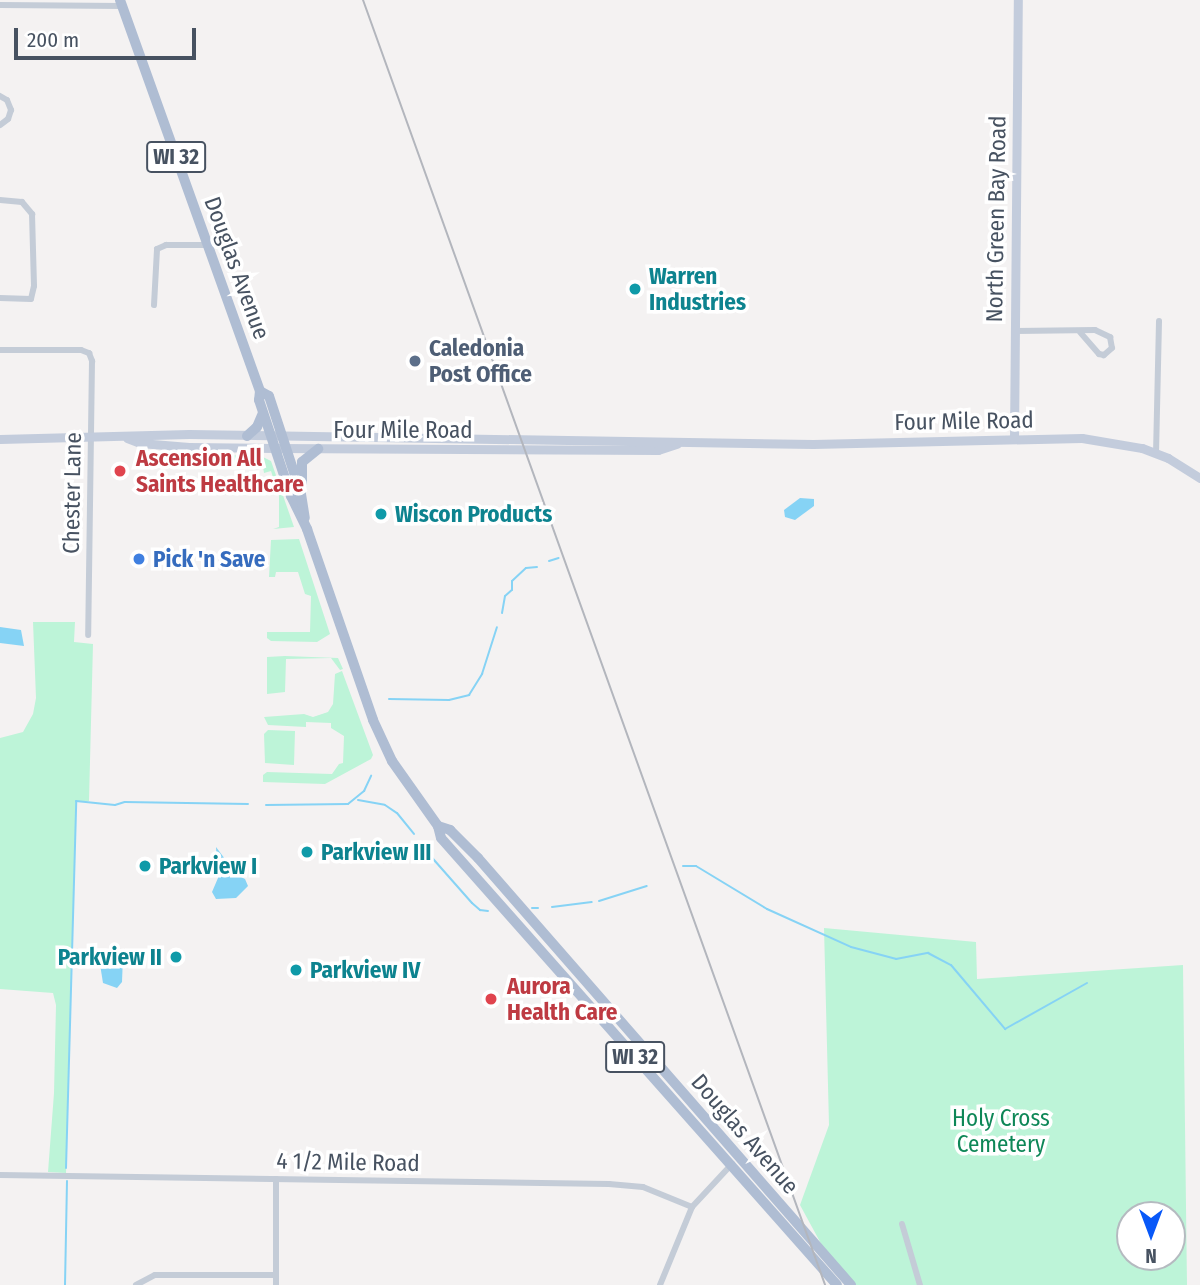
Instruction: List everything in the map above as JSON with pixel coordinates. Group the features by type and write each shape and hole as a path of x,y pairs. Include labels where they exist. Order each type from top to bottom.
{"main road":[{"name":"Douglas Avenue","path":"121,3 260,391 263,413 277,436"},
{"name":"Douglas Avenue","path":"260,391 270,396 291,496 307,529 381,741 404,782 438,826 441,838 837,1285"},
{"path":"247,436 257,427 263,413"},
{"name":"Douglas Avenue","path":"281,449 300,489 307,529"},
{"path":"300,489 304,481 302,462 318,449"},
{"name":"Douglas Avenue","path":"438,826 450,830 478,858 851,1285"}],"street":[{"name":"North Green Bay Road","path":"1014,439 1018,0"},
{"path":"0,5 121,3"},
{"path":"0,96 7,100 11,110 8,119 0,125"},
{"path":"0,200 22,202 32,214 34,286 31,299 0,298"},
{"path":"154,305 157,249 207,244"},
{"path":"1156,454 1159,321"},
{"path":"1014,331 1105,332 1112,340 1112,348 1104,355 1099,355 1080,332"},
{"name":"Chester Lane","path":"0,349 89,353 92,374 88,635"},
{"name":"Four Mile Road","path":"0,439 127,438 139,434 658,439 678,444 1106,440 1156,454 1200,478"},
{"name":"Four Mile Road","path":"127,438 140,443 189,447 281,449 658,450 678,444"},
{"path":"660,1285 692,1207 738,1158"},
{"name":"4 1/2 Mile Road","path":"0,1175 609,1184 643,1187 692,1207"},
{"path":"276,1179 276,1285"},
{"path":"902,1224 920,1285"},
{"path":"136,1285 165,1274 276,1275"}],"green space":[{"path":"219,455 261,456 271,461 294,527 273,529 279,527 279,496 271,471 264,473 263,467 222,465 221,470"},
{"path":"299,539 330,634 317,642 271,641 267,638 267,632 310,632 311,596 305,594 298,572 276,572 275,577 269,577 271,540"},
{"path":"33,622 75,622 74,642 93,644 89,801 76,802 66,1173 48,1172 54,1093 56,1005 53,993 0,989 0,738 23,732 33,714 36,698"},
{"path":"267,657 338,658 343,669 340,670 331,658 286,659 285,692 267,694"},
{"path":"342,671 373,755 371,759 325,784 263,782 263,775 267,772 332,774 339,764 343,763 344,736 331,728 331,723 306,722 306,727 268,725 264,717 304,714 313,717 328,712 333,704 335,674"},
{"path":"268,730 295,731 294,765 265,763 264,734"},
{"name":"Holy Cross Cemetery","path":"824,928 976,942 977,979 1183,965 1186,1201 1116,1201 1116,1271 1186,1271 1186,1205 1187,1285 851,1285 831,1262 800,1205 829,1125"}],"water":[{"path":"800,498 814,499 814,506 795,520 785,517 784,510"},
{"path":"0,627 21,630 24,646 0,643"},
{"path":"216,847 237,875 245,879 248,886 236,898 216,899 212,892 218,878"},
{"path":"104,951 115,951 123,956 122,982 117,988 103,983 99,958"}],"waterway":[{"path":"549,561 559,558"},
{"path":"502,613 505,596 512,590 512,581 526,568 537,567"},
{"path":"389,699 449,700 469,695 482,674 497,627"},
{"path":"266,805 348,804 364,791 371,776"},
{"path":"358,800 385,805 397,813 414,834"},
{"path":"66,1168 76,801 115,805 125,802 248,804"},
{"path":"427,852 472,903 480,910 488,911"},
{"path":"683,866 696,866 767,909 851,947 896,959 928,953 951,965 1005,1029 1087,983"},
{"path":"599,901 647,886"},
{"path":"552,907 592,902"},
{"path":"532,908 538,908"},
{"path":"65,1285 67,1181"}],"railway":[{"path":"363,0 825,1285"}],"place":[{"name":"Warren Industries","path":"635,289"},
{"name":"Caledonia Post Office","path":"415,361"},
{"name":"Ascension All Saints Healthcare","path":"120,471"},
{"name":"Wiscon Products","path":"381,514"},
{"name":"Pick 'n Save","path":"139,559"},
{"name":"Parkview III","path":"307,852"},
{"name":"Parkview I","path":"145,866"},
{"name":"Parkview II","path":"176,957"},
{"name":"Parkview IV","path":"296,970"},
{"name":"Aurora Health Care","path":"491,999"}]}
